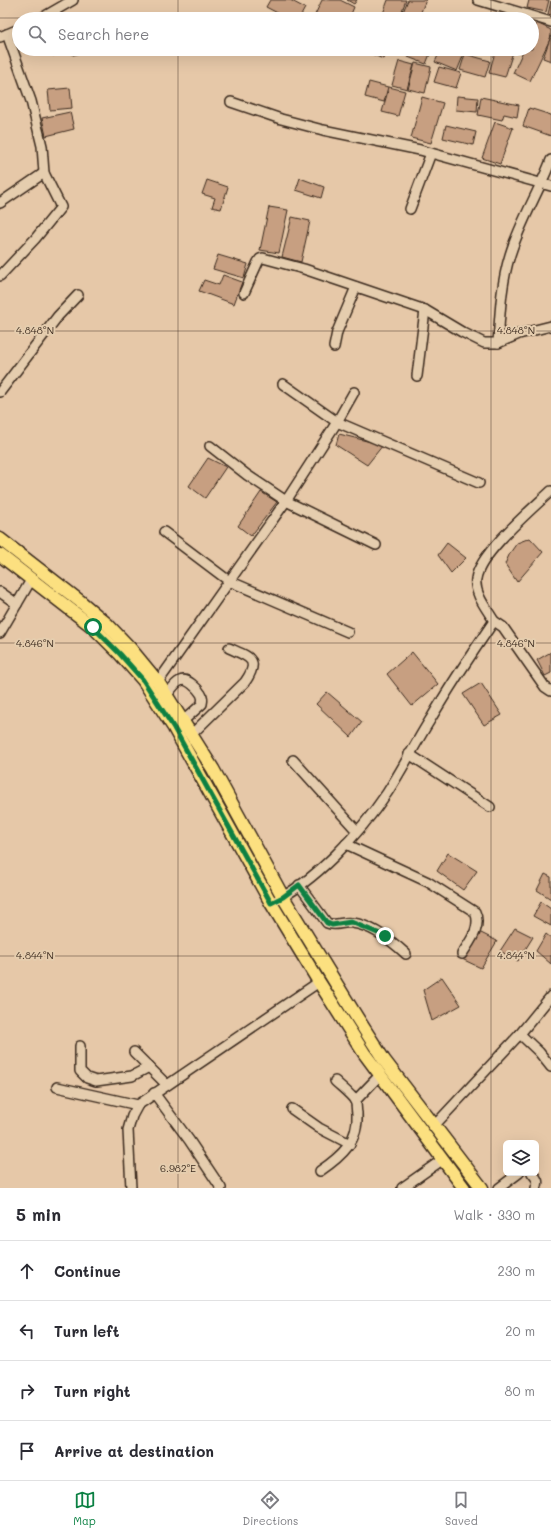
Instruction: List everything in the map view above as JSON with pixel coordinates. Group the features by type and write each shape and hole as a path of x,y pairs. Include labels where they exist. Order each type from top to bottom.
{"main road":[{"path":"0,539 108,624 158,682 213,770 283,897 330,976 384,1060 482,1188"},
{"path":"0,555 93,627 143,680 174,728 271,903 319,982 364,1053 464,1188"}],"street":[{"path":"52,12 73,0"},
{"path":"478,0 518,12"},
{"path":"539,18 551,22"},
{"path":"0,276 35,239 61,207 44,173 42,146 31,101 3,36"},
{"path":"231,102 281,119 323,130 431,153 547,184"},
{"path":"410,209 431,153"},
{"path":"498,343 500,308 510,254 525,220 547,184 551,160"},
{"path":"0,203 44,173"},
{"path":"244,293 258,262 263,258 304,269 425,310 484,343 498,343 519,334 551,326"},
{"path":"334,347 337,332 356,287"},
{"path":"0,392 58,316 78,295"},
{"path":"416,376 425,310"},
{"path":"283,384 337,422 479,483"},
{"path":"158,682 286,501 337,422 354,392"},
{"path":"210,446 247,475 286,501 376,545"},
{"path":"551,490 497,544 480,566 476,580 477,589 483,604 494,621 503,627 545,687 551,691"},
{"path":"164,532 229,581 348,632"},
{"path":"0,633 31,580"},
{"path":"0,592 17,604"},
{"path":"271,903 283,897 315,873 346,844 357,831 387,793 458,673 494,621"},
{"path":"191,735 250,676 253,668 252,662 247,657 229,648"},
{"path":"166,695 180,681 185,680 201,693 203,698 202,704 183,721"},
{"path":"409,754 490,808"},
{"path":"293,760 357,831"},
{"path":"346,844 428,882 475,912 478,918 477,927 462,954"},
{"path":"299,885 327,923 332,925 351,922 361,925 385,936 406,954"},
{"path":"132,1188 128,1130 132,1116 138,1105 319,982"},
{"path":"434,1126 520,1034 551,996"},
{"path":"520,1034 539,1052 551,1067"},
{"path":"80,1046 80,1071 87,1078 96,1081 132,1076 149,1067"},
{"path":"134,1052 167,1085"},
{"path":"355,1101 380,1075"},
{"path":"320,1171 334,1161 350,1144 356,1130 357,1121 355,1101 335,1081"},
{"path":"56,1087 138,1105"},
{"path":"154,1093 189,1140 221,1188"},
{"path":"292,1109 319,1128 350,1144"},
{"path":"402,1188 442,1160"},
{"path":"499,1188 514,1176"},
{"path":"535,1176 539,1184 536,1188"}],"building":[{"path":"270,0 290,0 305,8 303,12 276,12 266,7"},
{"path":"322,0 340,0 354,7 352,12 316,12"},
{"path":"347,0 357,0 354,4"},
{"path":"388,0 406,0 402,12 384,12"},
{"path":"408,0 426,0 421,12 403,12"},
{"path":"529,0 549,0 546,12 527,8"},
{"path":"551,1 551,15 548,14"},
{"path":"539,24 551,30 551,37 530,81 513,73 521,56 539,56"},
{"path":"551,36 551,61 543,58"},
{"path":"376,56 384,56 383,59"},
{"path":"408,56 429,56 426,64"},
{"path":"438,56 463,56 457,71 435,62"},
{"path":"464,56 472,56 490,61 485,77 460,70"},
{"path":"494,56 512,56 505,77 489,73"},
{"path":"399,61 414,65 407,89 392,85"},
{"path":"415,63 431,67 425,93 408,89"},
{"path":"439,67 461,73 456,88 434,82"},
{"path":"369,82 388,87 384,102 365,97"},
{"path":"389,87 405,91 398,116 382,112"},
{"path":"70,88 72,108 50,110 48,90"},
{"path":"457,96 478,98 477,112 456,110"},
{"path":"422,97 443,103 431,143 411,138"},
{"path":"481,97 519,105 517,117 504,114 502,120 478,115"},
{"path":"529,108 551,115 551,136 523,126"},
{"path":"70,112 74,129 46,136 42,118"},
{"path":"495,122 513,128 500,164 482,158"},
{"path":"446,125 476,132 473,145 443,138"},
{"path":"300,178 324,187 321,198 296,190"},
{"path":"207,180 228,187 221,209 212,207 215,198 202,194"},
{"path":"269,207 288,210 279,253 260,250"},
{"path":"292,217 310,221 301,262 282,257"},
{"path":"218,255 248,264 244,278 213,269"},
{"path":"223,275 242,282 234,304 199,291 204,280 219,285"},
{"path":"339,434 383,445 367,465 336,445"},
{"path":"208,458 226,467 205,498 189,486"},
{"path":"261,492 277,502 251,536 238,526"},
{"path":"530,538 543,552 517,582 505,564 517,543"},
{"path":"447,543 466,558 451,573 438,555"},
{"path":"412,652 438,684 412,706 387,674"},
{"path":"551,652 551,673 545,676 537,660"},
{"path":"481,683 502,715 484,725 463,694"},
{"path":"327,692 362,722 351,737 316,704"},
{"path":"448,853 477,871 463,890 437,871"},
{"path":"545,874 551,877 551,899 537,890"},
{"path":"541,902 551,909 551,926 533,916"},
{"path":"515,928 533,937 518,961 500,951"},
{"path":"477,931 497,941 481,968 462,959"},
{"path":"546,934 551,938 551,964 536,951"},
{"path":"442,977 461,1005 432,1021 423,990"}],"route":[{"path":"93,627 143,680 174,728 271,903 283,897 299,885 327,923 332,925 351,922 385,936"}]}
